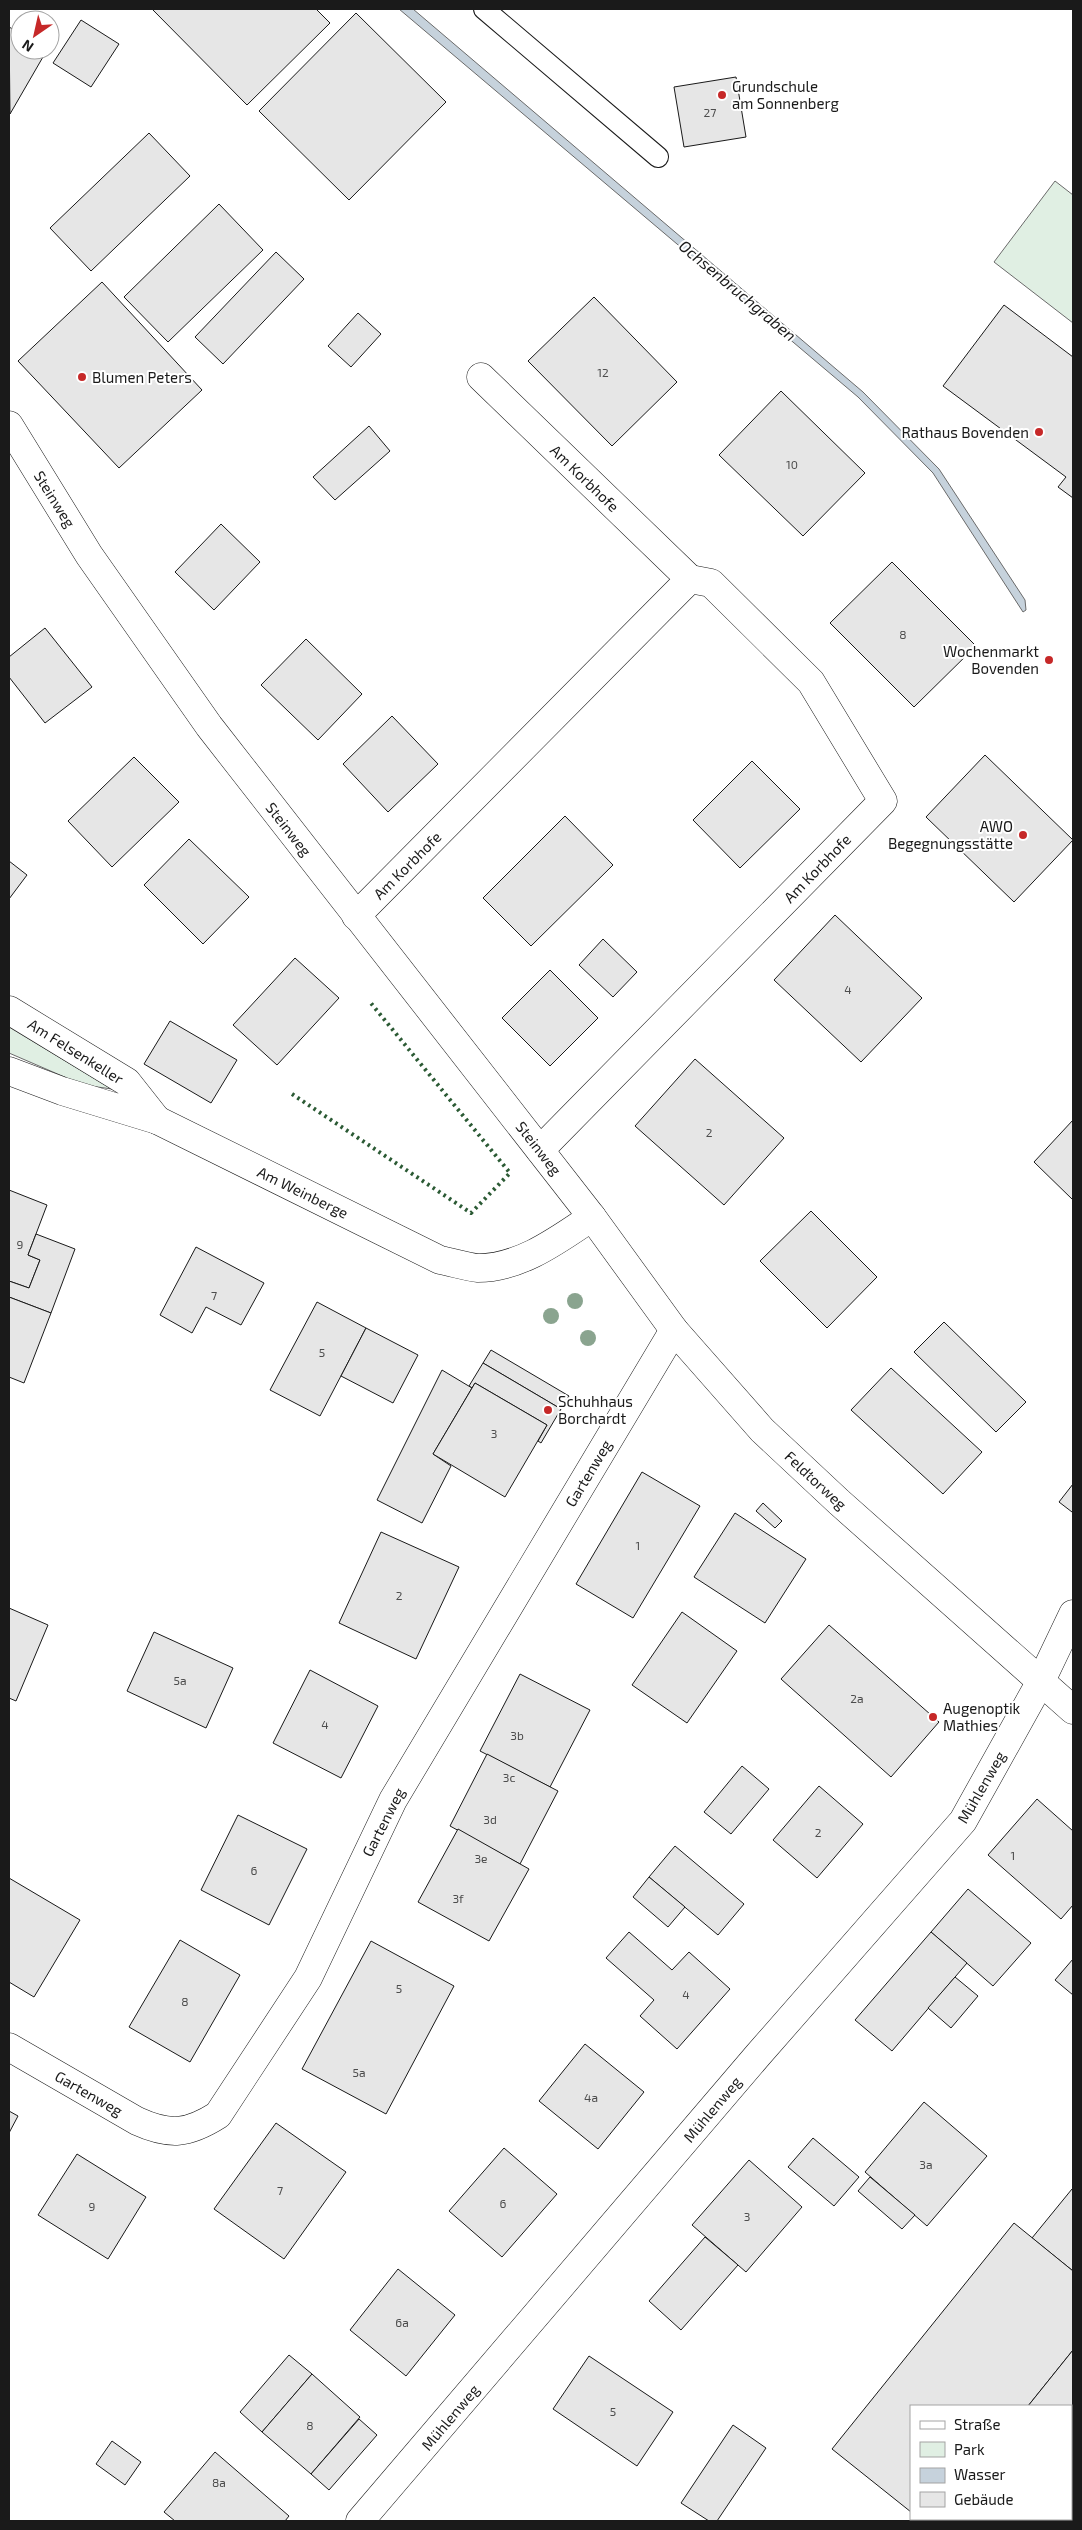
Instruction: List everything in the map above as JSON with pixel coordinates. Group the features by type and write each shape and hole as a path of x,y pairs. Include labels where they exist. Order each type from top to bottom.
{"street":[{"name":"Am Korbhofe","path":"481,378 690,579 711,583 811,682 883,801 540,1150"},
{"name":"Steinweg","path":"9,425 89,555 209,726 592,1217"},
{"name":"Am Korbhofe","path":"356,916 690,579"},
{"name":"Am Felsenkeller","path":"9,1010 127,1082 157,1120"},
{"name":"Am Weinberge","path":"9,1071 62,1091 157,1120 440,1260 478,1268 501,1264 540,1252 592,1217"},
{"name":"Feldtorweg","path":"592,1217 674,1330 762,1430 839,1502 1073,1710"},
{"name":"Gartenweg","path":"9,2047 137,2121 157,2130 179,2132 200,2126 218,2114 308,1978 393,1800 674,1330"},
{"name":"Mühlenweg","path":"360,2521 758,2055 963,1821 1041,1681 1073,1614"}],"lane":[{"path":"484,9 658,157"}],"green space":[{"path":"1055,181 1073,195 1073,323 994,262"},
{"path":"9,1027 112,1089 83,1085 9,1053"}],"water":[{"name":"Ochsenbruchgraben","path":"399,9 413,9 863,392 939,469 1025,600 1026,610 1023,612 933,473 858,397"}],"building":[{"path":"152,9 316,9 330,23 247,105"},
{"path":"356,13 446,102 349,200 259,111"},
{"path":"81,20 119,44 91,87 53,63 55,60 60,60 60,52"},
{"path":"9,27 10,60 41,60 10,114"},
{"path":"736,77 746,137 684,147 674,87"},
{"path":"149,133 190,176 91,271 50,228"},
{"path":"219,204 263,250 168,342 124,297"},
{"path":"276,252 304,279 223,364 195,337"},
{"path":"102,282 202,390 119,468 18,361"},
{"path":"594,297 677,382 612,446 528,361"},
{"name":"Rathaus Bovenden","path":"1004,305 1073,357 1073,498 1058,487 1066,477 943,386"},
{"path":"358,313 381,334 351,367 328,346"},
{"path":"781,391 865,473 803,536 719,455"},
{"path":"369,426 390,451 335,500 313,477"},
{"path":"221,524 260,562 214,610 175,572"},
{"path":"892,562 976,646 914,707 830,623"},
{"path":"45,628 92,687 45,723 9,677 9,657"},
{"path":"306,639 362,694 318,740 261,685"},
{"path":"392,716 438,764 388,812 343,764"},
{"path":"985,755 1073,840 1014,902 926,817"},
{"path":"134,757 179,802 112,867 68,821"},
{"path":"752,761 800,809 740,868 693,820"},
{"path":"565,816 613,865 531,946 483,898"},
{"path":"189,839 249,897 203,944 144,885"},
{"path":"9,861 27,875 9,899"},
{"path":"835,915 922,998 861,1062 774,980"},
{"path":"603,939 637,972 613,997 579,965"},
{"path":"295,958 339,998 277,1065 233,1025"},
{"path":"550,970 598,1018 550,1066 502,1018"},
{"path":"170,1021 237,1060 211,1103 144,1064"},
{"path":"695,1059 784,1138 724,1205 635,1126"},
{"path":"1073,1120 1073,1200 1034,1162"},
{"path":"9,1190 47,1205 28,1255 40,1260 29,1288 9,1281"},
{"path":"811,1211 877,1277 827,1328 760,1261"},
{"path":"36,1234 75,1249 51,1313 9,1297 9,1281 29,1288 40,1260 28,1255"},
{"path":"196,1247 264,1283 241,1325 206,1307 192,1333 160,1315"},
{"path":"9,1297 51,1313 24,1383 9,1377"},
{"path":"317,1302 366,1328 320,1416 270,1390"},
{"path":"944,1322 1026,1402 996,1432 914,1352"},
{"path":"366,1328 418,1355 393,1403 341,1376"},
{"path":"491,1350 569,1396 561,1409 483,1363"},
{"path":"483,1363 561,1409 541,1443 538,1441 547,1425 475,1383 472,1388 469,1386"},
{"path":"891,1368 982,1452 943,1494 851,1410"},
{"path":"442,1370 472,1388 433,1454 451,1466 422,1523 377,1500"},
{"path":"475,1383 547,1425 505,1497 433,1454"},
{"path":"642,1472 700,1506 633,1618 576,1584"},
{"path":"1073,1484 1073,1510 1072,1512 1059,1502"},
{"path":"763,1503 782,1521 775,1528 756,1511"},
{"path":"735,1513 806,1559 765,1623 694,1577"},
{"path":"381,1532 459,1567 416,1659 339,1623"},
{"path":"9,1608 48,1625 16,1701 9,1698"},
{"path":"682,1612 737,1651 687,1723 632,1685"},
{"path":"829,1625 939,1722 891,1777 781,1679"},
{"path":"154,1632 233,1668 206,1728 127,1691"},
{"path":"310,1670 378,1706 341,1778 273,1743"},
{"path":"520,1674 590,1710 550,1787 480,1751"},
{"path":"487,1754 558,1791 520,1864 450,1826"},
{"path":"742,1766 769,1789 731,1834 704,1812"},
{"path":"819,1786 863,1824 817,1878 773,1840"},
{"path":"1037,1799 1073,1831 1073,1905 1061,1919 988,1855"},
{"path":"238,1815 307,1849 269,1925 201,1890"},
{"path":"458,1829 529,1869 489,1941 418,1902"},
{"path":"675,1846 744,1904 718,1935 649,1877"},
{"path":"649,1877 685,1907 668,1927 633,1897"},
{"path":"9,1878 80,1920 34,1997 9,1982"},
{"path":"968,1889 1031,1943 993,1986 931,1932"},
{"path":"629,1932 672,1970 689,1952 730,1989 677,2049 640,2016 654,2000 606,1958"},
{"path":"931,1932 967,1963 892,2051 855,2020"},
{"path":"180,1940 240,1975 190,2062 129,2027"},
{"path":"371,1941 454,1986 386,2114 302,2069"},
{"path":"1073,1959 1073,1995 1055,1980"},
{"path":"955,1977 978,1996 951,2028 928,2008"},
{"path":"585,2044 644,2092 598,2149 539,2101"},
{"path":"924,2102 987,2156 927,2226 865,2172"},
{"path":"9,2111 18,2116 9,2133"},
{"path":"276,2123 346,2172 284,2259 214,2209"},
{"path":"813,2138 859,2177 834,2206 788,2167"},
{"path":"504,2148 557,2194 502,2257 449,2211"},
{"path":"77,2154 146,2197 108,2259 38,2215"},
{"path":"749,2160 802,2207 746,2272 692,2225"},
{"path":"870,2177 915,2215 902,2229 858,2191"},
{"path":"1073,2190 1073,2271 1032,2238"},
{"path":"1014,2223 1073,2271 1073,2350 1029,2405 910,2405 910,2511 832,2449"},
{"path":"705,2237 738,2265 681,2330 649,2301"},
{"path":"398,2269 455,2315 406,2376 350,2330"},
{"path":"1073,2350 1073,2521 935,2521 1072,2520 1072,2405 1029,2405"},
{"path":"289,2355 312,2374 262,2432 240,2412"},
{"path":"589,2356 673,2412 637,2466 553,2409"},
{"path":"312,2374 360,2417 311,2474 262,2432"},
{"path":"359,2419 377,2435 329,2490 311,2474"},
{"path":"733,2425 766,2448 717,2521 709,2521 681,2503"},
{"path":"112,2441 141,2462 125,2485 96,2464"},
{"path":"215,2452 289,2516 285,2521 175,2521 164,2512"}],"hedge":[{"path":"292,1094 471,1213 510,1173 370,1002"}],"place":[{"name":"Grundschule am Sonnenberg","path":"722,95"},
{"name":"Blumen Peters","path":"82,377"},
{"name":"Rathaus Bovenden","path":"1039,432"},
{"name":"Wochenmarkt Bovenden","path":"1049,660"},
{"name":"AWO Begegnungsstätte","path":"1023,835"},
{"name":"Schuhhaus Borchardt","path":"548,1410"},
{"name":"Augenoptik Mathies","path":"933,1717"}]}
